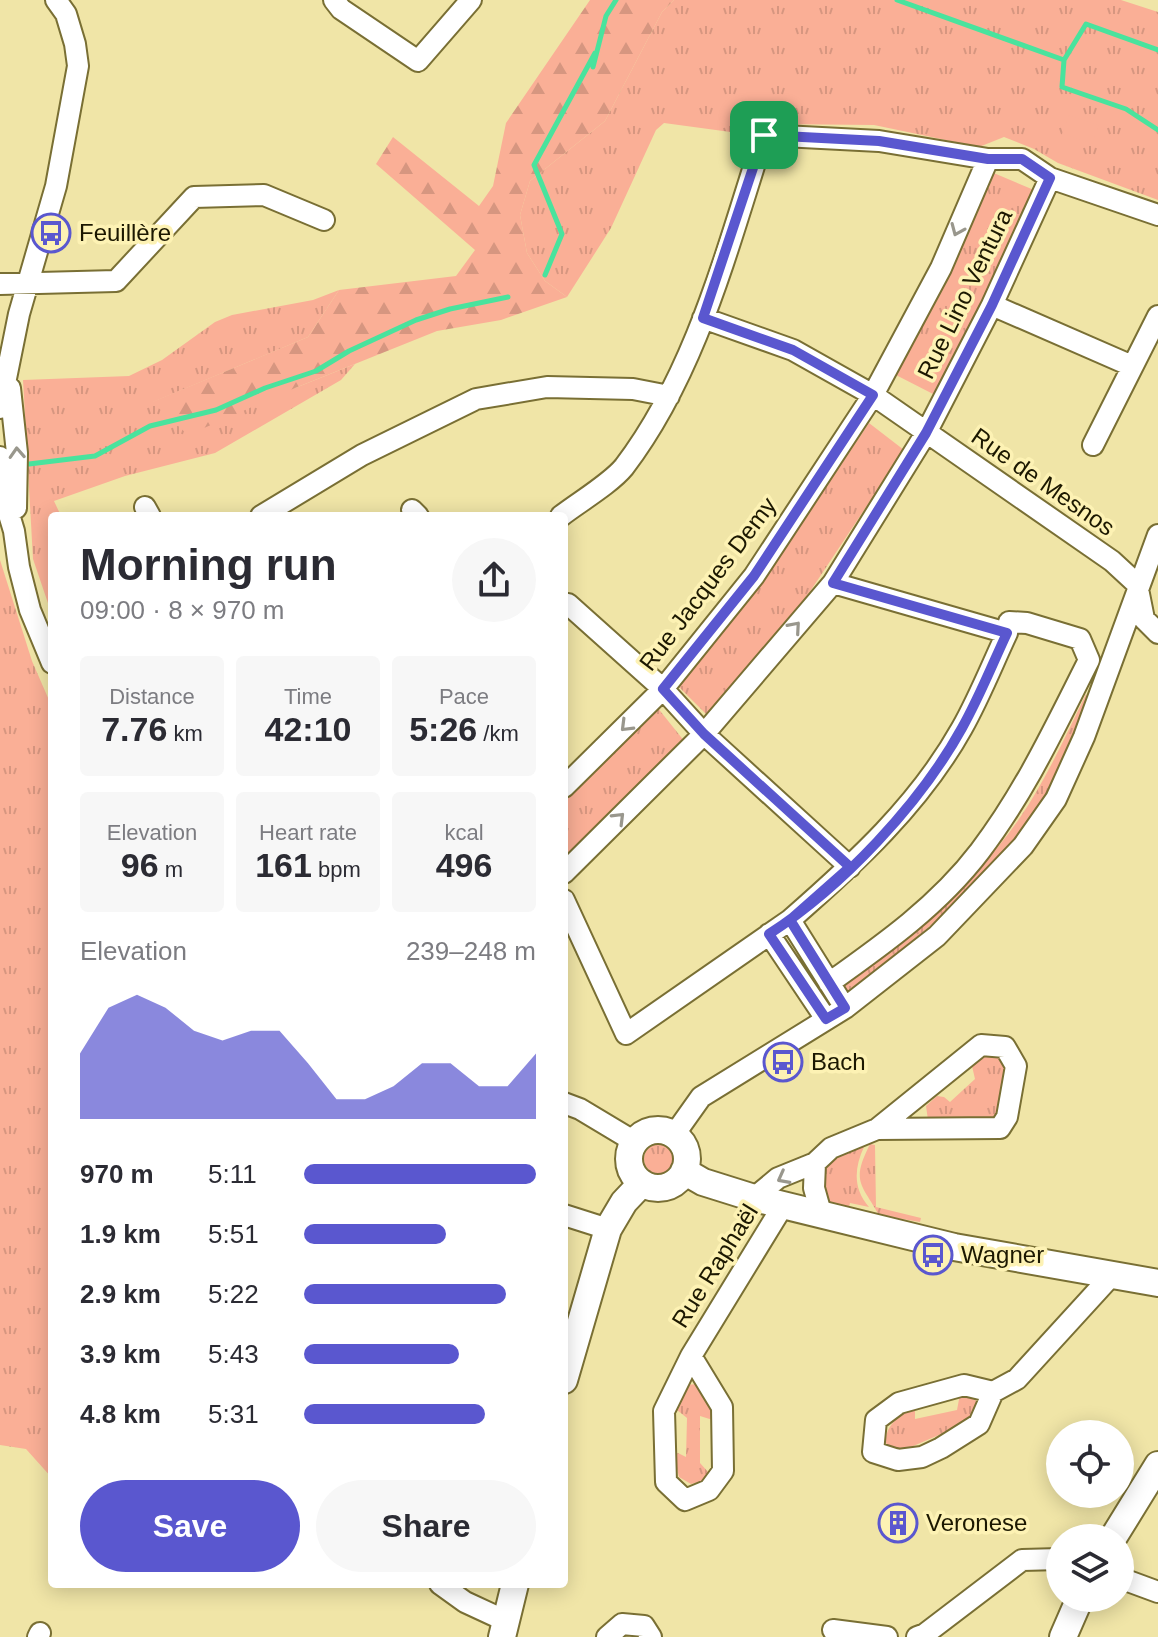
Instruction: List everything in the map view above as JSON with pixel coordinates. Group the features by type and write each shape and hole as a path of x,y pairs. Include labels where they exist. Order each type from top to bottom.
{"street":[{"path":"0,408 19,314 56,186 78,66 66,14 56,0"},
{"path":"334,0 341,9 418,61 471,0"},
{"path":"566,512 622,469 669,396 703,318 764,135 879,141 988,159 1022,159 1050,178 1158,215"},
{"name":"Rue Lino Ventura","path":"873,395 941,268 988,159"},
{"name":"Rue Lino Ventura","path":"926,433 992,305 1050,178"},
{"path":"0,284 116,281 194,197 264,195 324,220"},
{"path":"992,305 1132,366"},
{"path":"1093,445 1158,316"},
{"name":"Rue de Mesnos","path":"703,318 793,350 873,395 1112,561 1138,585"},
{"path":"8,369 17,453 14,531"},
{"path":"268,512 362,455 476,399 547,387 633,389 669,396"},
{"name":"Rue Jacques Demy","path":"568,783 663,689 754,576 873,395"},
{"path":"568,869 704,734 833,583 926,433"},
{"path":"0,457 5,501 14,531 19,567 30,610 48,653"},
{"path":"674,1135 701,1097 845,1008 937,936 1023,846 1056,799 1084,737 1158,535"},
{"path":"833,583 1007,633"},
{"path":"1138,585 1144,619 1158,633"},
{"path":"568,604 663,689 704,734 850,867"},
{"path":"568,909 626,1034 790,920 892,825 920,793 962,729 1007,633 1009,622 1027,623 1080,639 1089,660 1021,790 980,851 953,882 895,936 829,983"},
{"path":"790,920 845,1008"},
{"path":"769,934 826,1019"},
{"path":"754,1198 778,1178 815,1163 831,1148 877,1129 981,1045 1005,1047 1016,1066 1007,1117 1000,1128 877,1129"},
{"path":"568,1104 635,1142"},
{"path":"649,1131 666,1131 674,1135 686,1151 684,1171 679,1179 661,1188 642,1183 631,1168 629,1159 635,1142 649,1131"},
{"path":"815,1163 814,1188 821,1213"},
{"path":"684,1171 703,1182 754,1198 954,1247 1158,1283"},
{"path":"568,1366 608,1229 624,1202 642,1183"},
{"name":"Rue Raphaël","path":"691,1356 722,1407 723,1471 709,1490 685,1500 666,1482 664,1411 691,1356 784,1204"},
{"path":"568,1216 608,1229"},
{"path":"993,1392 964,1385 899,1403 876,1420 873,1452 898,1460 922,1457 979,1424 993,1392 1017,1379 1112,1275"},
{"path":"1122,1524 1158,1465"},
{"path":"922,1636 1022,1560 1046,1559"},
{"path":"1134,1583 1158,1592"},
{"path":"446,1588 504,1629 514,1588"},
{"path":"1063,1637 1074,1612"},
{"path":"607,1637 622,1624 644,1626 651,1637"},
{"path":"833,1630 887,1637"}],"green space":[{"path":"590,0 674,0 662,12 605,121 530,181 520,215 527,253 545,281 567,297 501,320 437,331 188,435 152,402 308,337 339,290 456,276 475,250 376,164 393,137 479,206 493,186 506,123"},
{"path":"674,0 1121,0 1158,12 1158,200 1058,163 1004,137 979,147 874,125 769,124 738,133 664,123 656,130 611,228 567,297 545,281 527,253 520,215 530,181 605,121 662,12"},
{"path":"1069,115 1099,125 1092,144 1062,134"},
{"path":"989,171 1034,190 991,288 935,395 892,373"},
{"path":"339,290 308,337 153,402 295,388 355,364 341,380 215,453 125,476 54,501 59,512 48,512 48,603 33,559 23,380 129,376 162,360 215,322 232,315 313,300"},
{"path":"869,423 904,450 809,593 709,717 676,684 771,569"},
{"path":"0,560 32,661 48,698 48,1474 26,1449 0,1445"},
{"path":"1086,694 1088,700 1059,774 1016,839 934,923 842,995 838,986 958,889 1000,844 1038,789"},
{"path":"657,707 685,742 568,855 568,792"},
{"path":"978,1055 998,1055 1006,1068 1003,1108 994,1119 928,1120 926,1106 937,1096 950,1102 975,1079 972,1066"},
{"path":"862,1143 864,1147 857,1178 860,1193 869,1207 850,1203 848,1211 836,1209 825,1200 821,1174 833,1157"},
{"path":"659,1144 670,1148 674,1159 670,1170 659,1174 648,1170 644,1159 648,1148"},
{"path":"870,1144 875,1145 876,1207 921,1218 920,1222 879,1215 863,1188 860,1175"},
{"path":"696,1384 705,1392 716,1421 700,1416 700,1463 709,1473 703,1481 691,1484 679,1477 674,1456 678,1453 686,1457 687,1418 677,1410 680,1397 688,1385"},
{"path":"960,1394 977,1401 976,1419 904,1450 889,1447 886,1443 891,1426 915,1406 915,1419 957,1410"}],"waterway":[{"path":"545,275 562,234 534,165 595,53 593,67 606,16 616,0"},
{"path":"897,0 1064,60"},
{"path":"1158,50 1086,24 1064,60 1062,87 1126,109 1158,130"},
{"path":"29,464 95,456 150,426 216,410 265,388 316,371 349,351 416,320 450,309 508,297"}],"place":[{"name":"Feuillère","path":"51,233"},
{"name":"Bach","path":"783,1062"},
{"name":"Wagner","path":"933,1255"},
{"name":"Veronese","path":"898,1523"}],"route":[{"path":"764,135 703,318 793,350 873,395 754,576 663,689 704,734 850,867 790,920 845,1008 826,1019 769,934 790,920 850,867 920,793 962,729 1007,633 833,583 926,433 992,305 1050,178 1022,159 988,159 879,141 764,135"}]}
